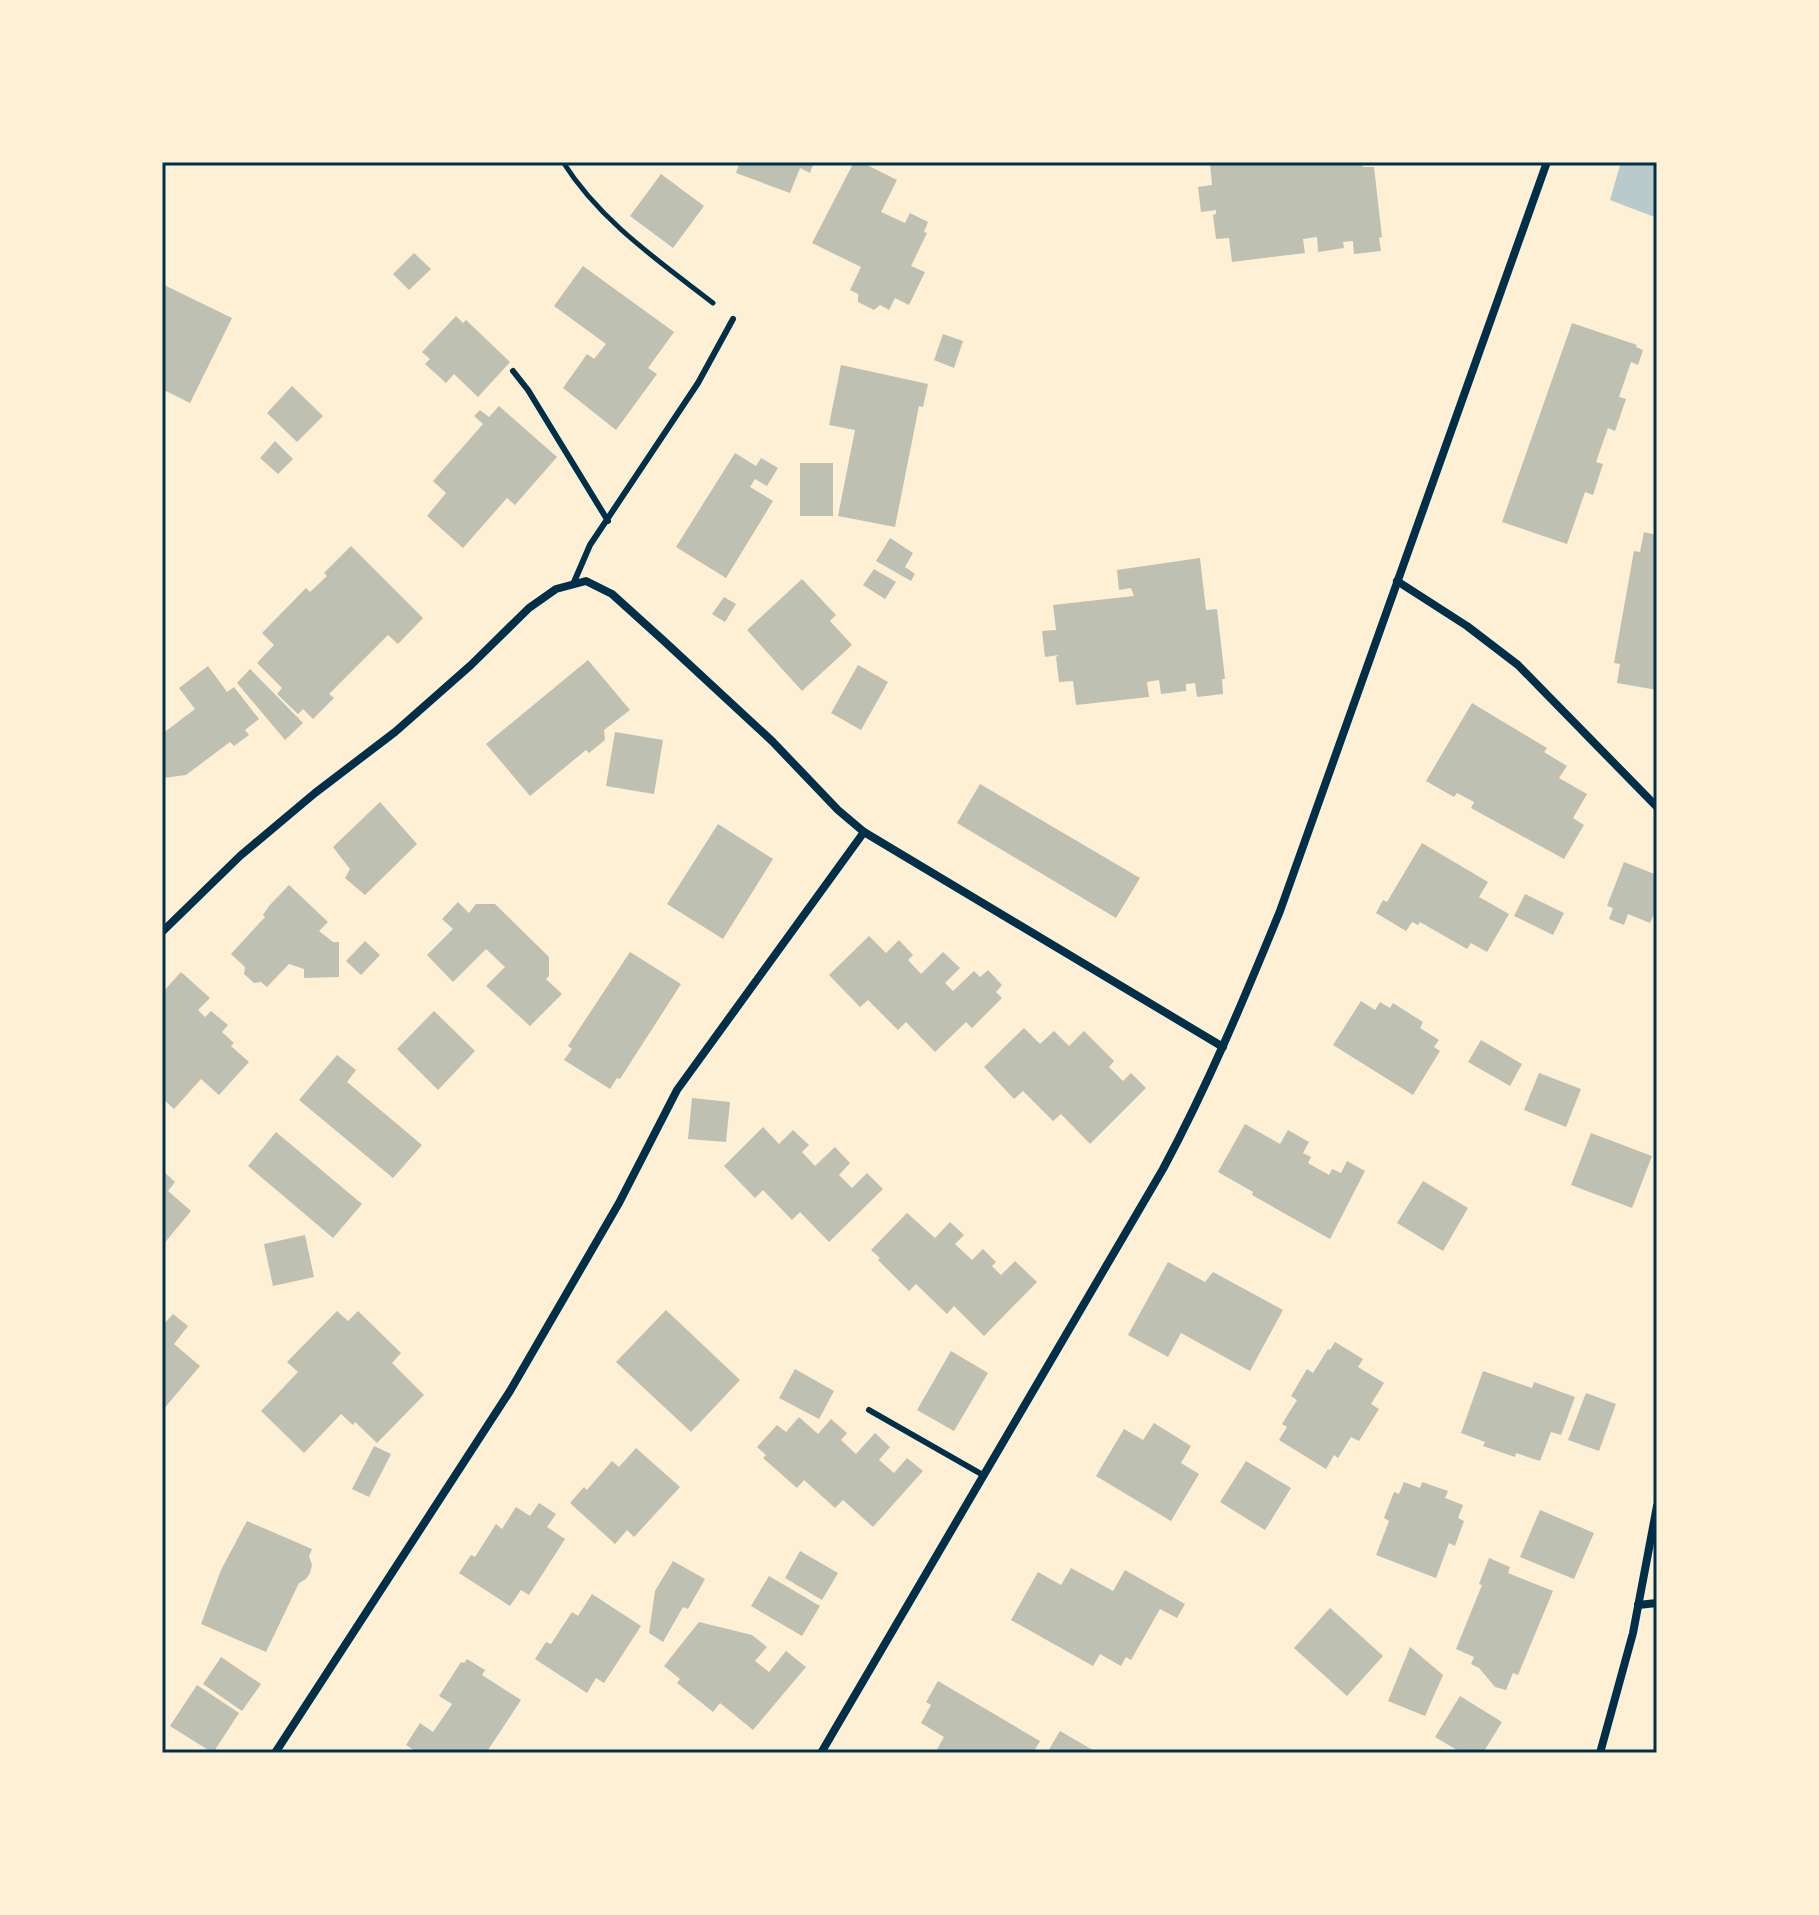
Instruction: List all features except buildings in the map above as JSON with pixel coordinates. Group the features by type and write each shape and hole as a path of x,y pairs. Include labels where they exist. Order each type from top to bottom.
{"street":[{"path":"821,1753 1198,1104 1280,911 1547,162"},
{"path":"162,932 240,856 395,732 471,665 529,608 556,589 586,581 612,594 772,741 838,810 864,832 1223,1047"},
{"path":"1397,581 1467,626 1518,665 1657,807"},
{"path":"275,1753 510,1391 619,1203 677,1090 864,832"},
{"path":"1600,1753 1620,1686 1657,1506"},
{"path":"1638,1605 1657,1603"}],"lane":[{"path":"574,582 590,545 698,383 733,319"},
{"path":"513,371 528,390 608,521"},
{"path":"869,1410 983,1475"}],"path":[{"path":"563,162 584,192 653,259 733,319"}],"shaded area":[{"path":"1621,162 1657,162 1657,218 1610,200"}]}
